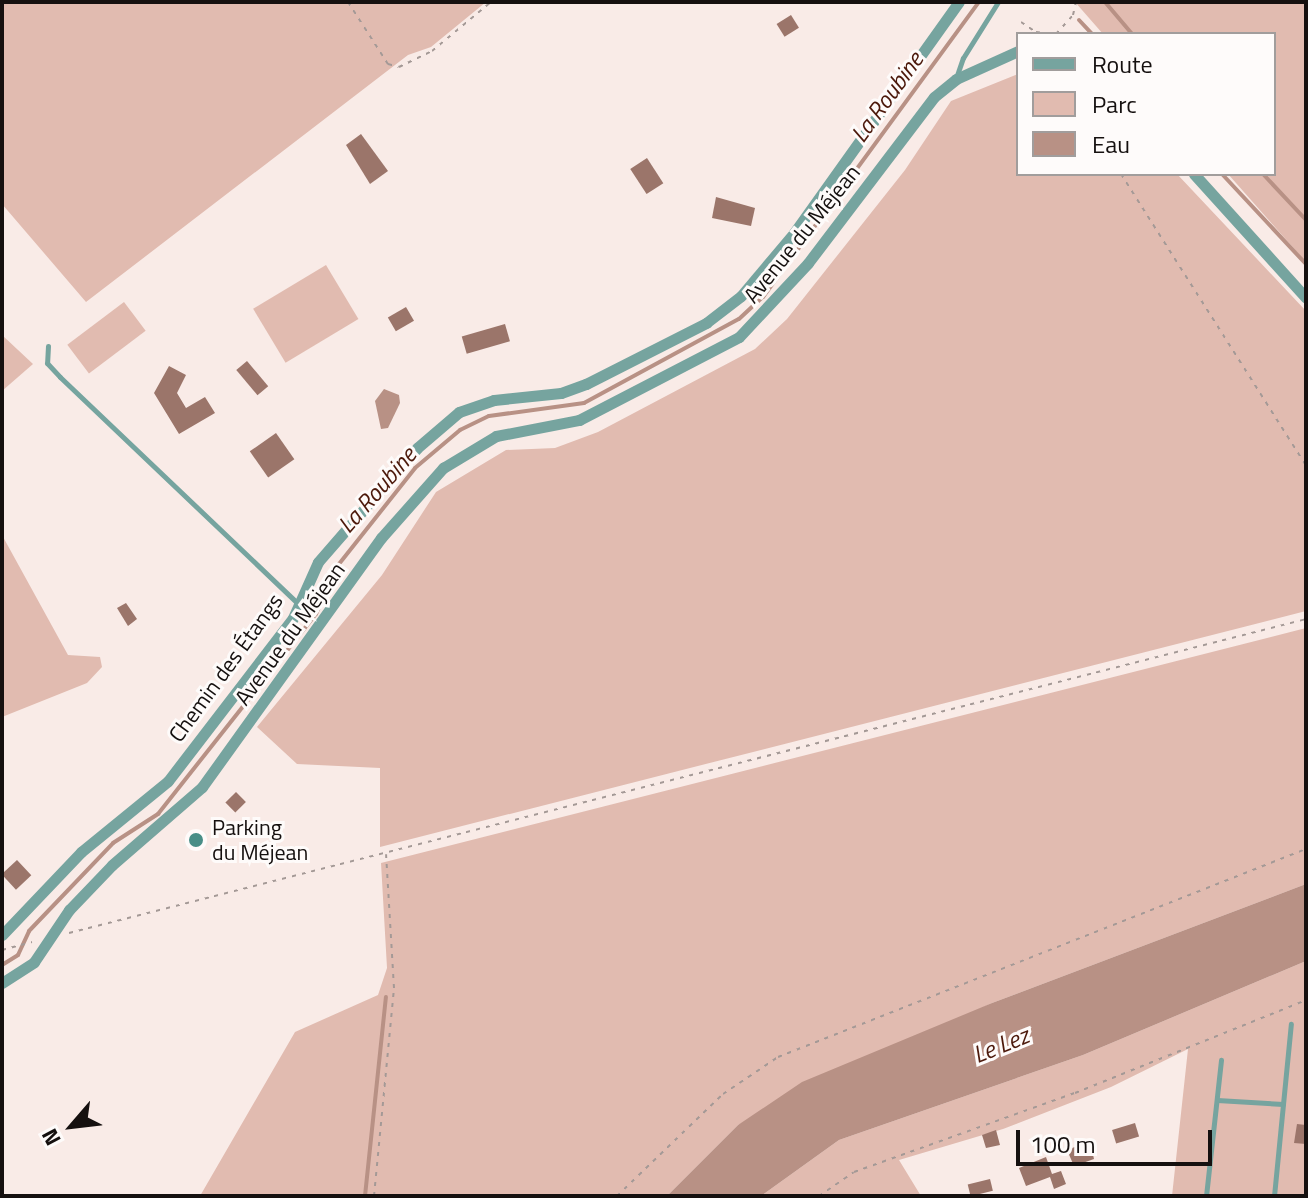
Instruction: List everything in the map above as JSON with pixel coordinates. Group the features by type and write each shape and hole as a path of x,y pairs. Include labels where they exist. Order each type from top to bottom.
{"street":[{"name":"Chemin des Étangs","path":"2,935 81,852 168,781 299,605 318,562 417,448 459,412 494,400 561,393 586,384 706,323 741,296 794,233 959,2"},
{"name":"Avenue du Méjean","path":"2,983 34,962 112,865 202,787 381,538 443,468 496,436 579,420 739,337 808,263 934,97 956,79 1016,52"},
{"path":"1196,176 1306,298"}],"lane":[{"path":"956,79 963,58 998,2"},
{"path":"48,346 47,363 60,377 299,605"},
{"path":"1274,1196 1291,1024"},
{"path":"1206,1196 1221,1060"},
{"path":"1217,1100 1283,1104"}],"path":[{"path":"348,2 388,64 399,67 432,51 491,2"},
{"path":"1056,32 1073,15 1076,2"},
{"path":"1021,22 1036,32"},
{"path":"1122,176 1306,465"},
{"path":"51,938 1306,619"},
{"path":"617,1196 723,1094 778,1057 1306,849"},
{"path":"374,1196 394,988 386,853"},
{"path":"2,950 13,947"},
{"path":"819,1196 854,1172 1075,1093 1306,1000"}],"green space":[{"path":"2,2 486,2 431,47 408,55 86,302 2,204"},
{"path":"1075,2 1306,2 1306,262 1230,176 1276,176 1276,32 1101,32"},
{"path":"1016,75 1016,176 1179,176 1306,311 1306,611 380,847 380,768 297,764 257,727 382,575 436,492 506,450 555,448 598,432 755,349 787,319 905,170 951,101"},
{"path":"326,265 358,319 286,363 253,309"},
{"path":"124,302 146,331 89,373 67,345"},
{"path":"2,335 33,364 2,391"},
{"path":"2,535 68,655 100,657 102,667 87,683 2,717"},
{"path":"1306,628 1306,884 992,1003 738,1125 667,1196 200,1196 295,1032 378,995 387,968 381,863"},
{"path":"1306,961 1306,1196 1172,1196 1188,1049 1111,1087 1003,1129 899,1160 921,1196 761,1196 839,1140 1083,1055"}],"water":[{"path":"384,389 399,395 400,403 388,428 381,429 375,401"},
{"name":"Le Lez","path":"1306,884 1306,961 1083,1055 839,1140 761,1196 667,1196 738,1125 802,1082 992,1003"}],"building":[{"path":"791,15 799,28 785,37 777,24"},
{"path":"361,134 388,171 370,184 346,145"},
{"path":"647,158 663,183 647,194 630,169"},
{"path":"716,197 755,208 751,226 712,218"},
{"path":"406,307 414,321 396,331 388,318"},
{"path":"505,324 510,341 467,354 462,336"},
{"path":"247,361 268,386 257,395 236,370"},
{"path":"169,366 186,375 177,393 186,408 205,397 215,413 179,434 154,393"},
{"path":"276,433 294,459 268,478 250,451"},
{"path":"126,603 137,619 128,626 117,608"},
{"path":"236,792 246,802 235,813 225,803"},
{"path":"17,860 31,875 16,890 2,874"},
{"path":"1135,1123 1139,1136 1116,1143 1112,1130"},
{"path":"1297,1124 1306,1125 1306,1144 1294,1143"},
{"path":"996,1130 1000,1145 986,1148 982,1135"},
{"path":"1090,1141 1094,1159 1074,1166 1067,1150"},
{"path":"1046,1157 1052,1174 1061,1171 1066,1184 1054,1189 1050,1177 1026,1186 1019,1168"},
{"path":"990,1179 993,1191 971,1196 968,1185"}],"waterway":[{"name":"La Roubine","path":"2,965 18,955 29,931 113,843 158,814 316,614 339,564 415,468 460,430 489,416 584,403 739,319 763,297 979,2"},
{"path":"1105,2 1130,32"},
{"path":"1079,20 1090,32"},
{"path":"1224,176 1306,264"},
{"path":"1265,176 1306,220"},
{"path":"365,1196 386,997"}],"place":[{"name":"Parking du Méjean","path":"196,840"}]}
